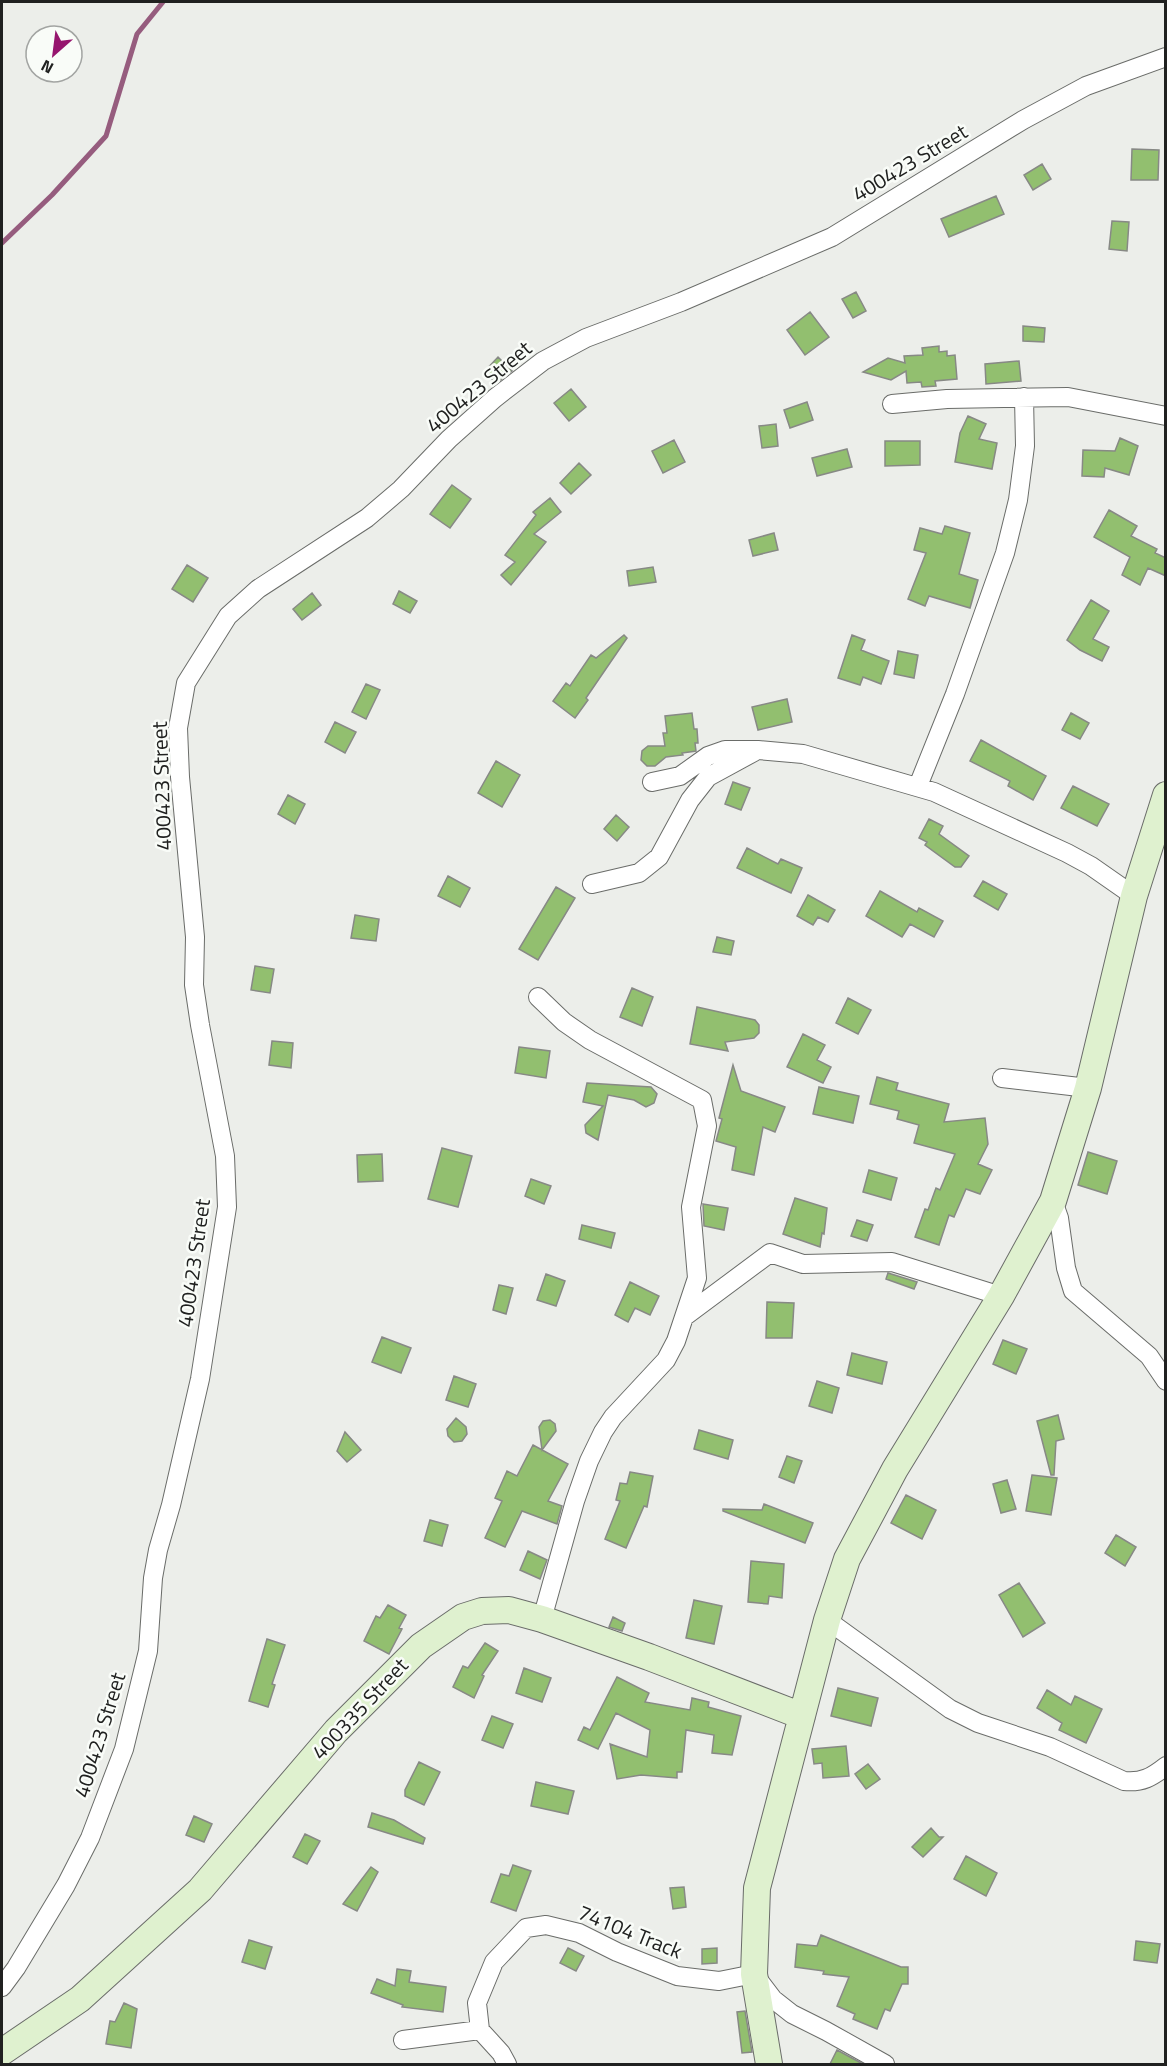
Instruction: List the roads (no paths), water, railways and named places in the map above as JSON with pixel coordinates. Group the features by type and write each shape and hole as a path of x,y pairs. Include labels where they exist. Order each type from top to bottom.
{"street":[{"name":"400423 Street","path":"2,1987 66,1885 90,1838 124,1749 148,1651 153,1578 158,1550 171,1505 200,1379 227,1207 225,1156 194,985 195,937 180,777 178,728 186,683 228,616 258,589 367,518 401,489 449,439 495,398 543,361 586,338 681,302 832,237 1023,120 1086,86 1166,57"},
{"path":"892,404 947,399 1068,397 1166,416"},
{"path":"918,786 955,694 1005,553 1018,500 1025,446 1024,398"},
{"path":"652,782 680,776 708,756 725,750 803,754 934,792 1067,853 1091,866 1134,896"},
{"path":"592,884 639,873 658,857 690,801 708,777 758,750"},
{"path":"769,2064 754,1974 757,1888 828,1620 847,1559 895,1469 1001,1296 1053,1201 1088,1088 1134,896 1166,795"},
{"path":"538,997 564,1023 590,1040 702,1100 707,1126 691,1207 697,1278 676,1341 666,1360 603,1432 589,1461 575,1501 542,1619"},
{"path":"1002,1078 1088,1088"},
{"path":"1053,1201 1059,1218 1066,1268 1072,1291 1149,1356 1166,1381"},
{"path":"684,1317 770,1253 803,1264 892,1262 1001,1296"},
{"name":"400335 Street","path":"2,2052 80,1999 200,1890 336,1731 421,1646 463,1617 483,1611 509,1610 542,1619 802,1716"},
{"path":"828,1620 927,1694 978,1723 1050,1747 1124,1781 1137,1783 1152,1777 1166,1766"},
{"name":"74104 Track","path":"480,2030 477,2003 494,1962 526,1928 546,1925 579,1933 617,1952 677,1976 719,1981 754,1974"},
{"path":"754,1974 774,1999 792,2014 885,2064"},
{"path":"403,2040 480,2030 501,2053 507,2064"}],"waterway":[{"path":"2,243 52,195 106,136 137,34 163,2"}]}
